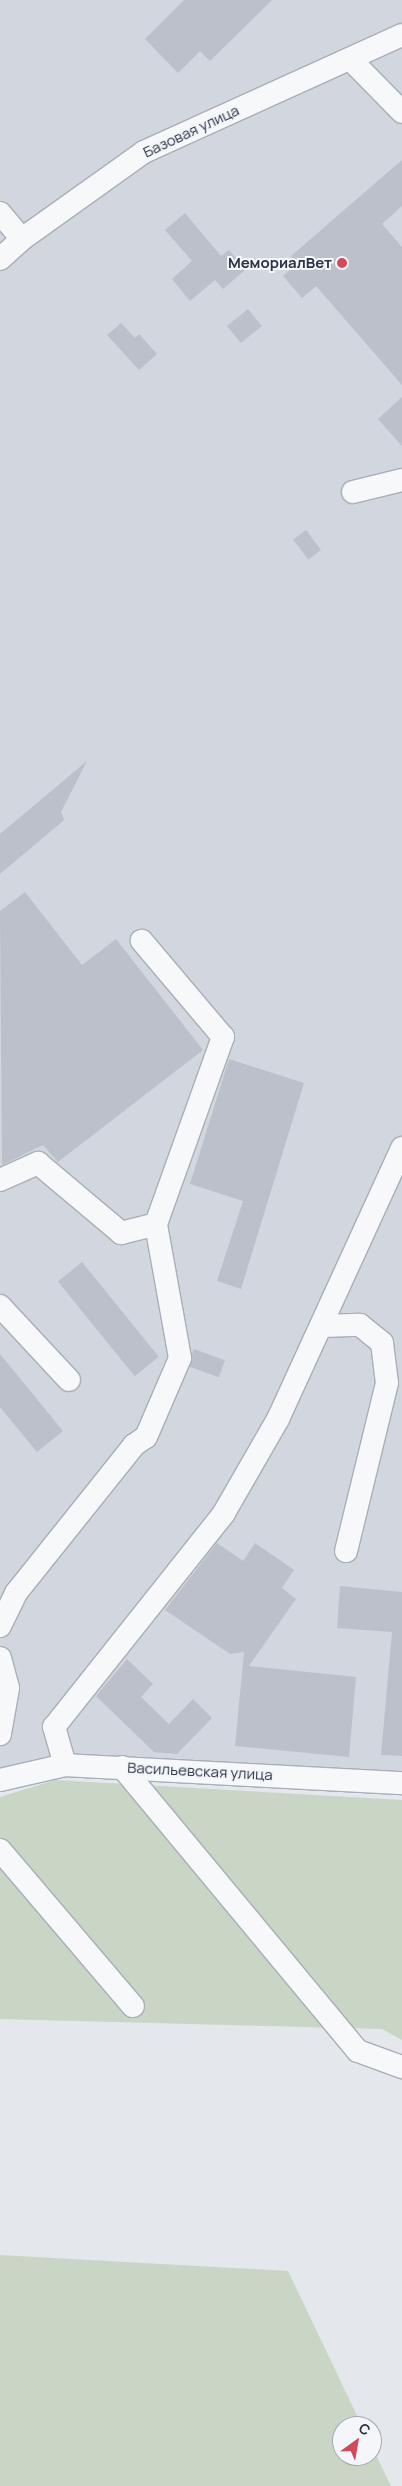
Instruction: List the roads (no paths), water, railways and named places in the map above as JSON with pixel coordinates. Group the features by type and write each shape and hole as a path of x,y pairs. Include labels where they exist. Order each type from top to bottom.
{"street":[{"name":"Базовая улица","path":"0,259 22,239 144,152 402,35"},
{"path":"350,59 402,112"},
{"path":"0,213 22,239"},
{"path":"353,492 402,480"},
{"path":"0,1626 16,1593 134,1444 146,1437 180,1358 156,1224 223,1037 142,941"},
{"path":"65,1765 54,1728 224,1513 278,1419 402,1148"},
{"path":"0,1180 38,1163 121,1234 156,1224"},
{"path":"0,1306 69,1380"},
{"path":"322,1326 360,1325 382,1343 387,1383 346,1551"},
{"path":"0,1658 8,1688 0,1734"},
{"name":"Васильевская улица","path":"0,1780 65,1765 402,1784"},
{"path":"122,1767 358,2051 402,2066"},
{"path":"0,1850 133,2006"}],"place":[{"name":"МемориалВет","path":"342,263"}]}
